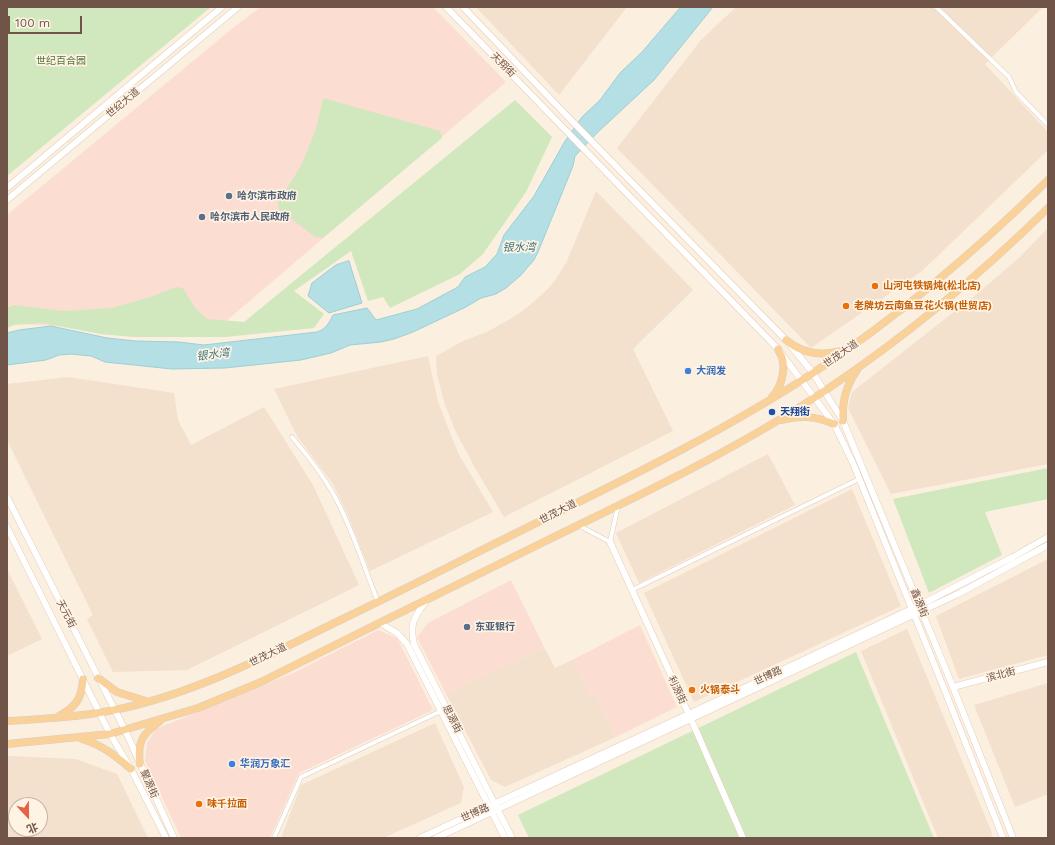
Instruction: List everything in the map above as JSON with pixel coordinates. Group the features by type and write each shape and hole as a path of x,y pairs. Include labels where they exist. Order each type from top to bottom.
{"main road":[{"name":"世纪大道","path":"7,188 222,7"},
{"name":"世纪大道","path":"7,200 238,7"},
{"name":"天翔街","path":"446,7 778,349"},
{"name":"天翔街","path":"463,7 567,116 786,340"},
{"name":"世茂大道","path":"7,721 54,718 114,710 180,692 237,670 378,602 695,443 813,373 932,286 1003,224 1048,180"},
{"name":"世茂大道","path":"7,744 110,734 198,708 261,682 713,458 825,391 860,365 945,301 1017,239 1048,208"},
{"path":"786,340 799,349 821,354 843,351 854,344"},
{"path":"786,340 813,373"},
{"path":"778,349 802,380"},
{"path":"764,403 774,395 780,385 782,358 778,349"},
{"path":"843,421 843,402 847,388 860,365"},
{"name":"鑫源街","path":"813,373 843,421 921,608 1013,838"},
{"name":"鑫源街","path":"802,380 834,424 842,439 945,691 1003,838"},
{"path":"775,422 802,416 825,420 834,424"},
{"name":"天元街","path":"7,497 125,730"},
{"name":"天元街","path":"7,527 100,711 110,734"},
{"name":"世博路","path":"921,608 1048,537"},
{"name":"利源街","path":"610,542 690,716 743,838"},
{"name":"世博路","path":"436,838 494,808 912,612 960,593 1048,545"},
{"name":"思源街","path":"427,599 413,622 412,631 414,644 494,808 505,838"},
{"name":"思源街","path":"380,623 397,633 404,640 441,711 512,838"},
{"name":"滨北街","path":"953,687 1048,662"},
{"path":"98,678 117,692 146,701"},
{"path":"54,718 70,710 76,704 80,696 83,679"},
{"path":"140,764 138,749 142,738 152,727 166,718"},
{"name":"聚源街","path":"125,730 174,838"},
{"name":"聚源街","path":"110,734 131,769 166,838"},
{"path":"78,738 104,748 119,757 131,769"},
{"name":"世博路","path":"420,838 494,808"}],"street":[{"path":"936,7 1009,77 1016,92 1048,125"},
{"path":"292,437 335,497 378,602"},
{"path":"632,590 859,479"},
{"path":"578,525 610,542 618,505"},
{"path":"274,838 301,777 441,711"}],"shaded area":[{"name":"哈尔滨市人民政府","path":"261,7 433,7 506,82 211,334 17,324 7,327 7,215 234,27"},
{"path":"476,7 627,7 559,95"},
{"path":"736,7 1043,7 985,64 1048,132 1048,150 922,271 811,348 617,148 701,40"},
{"path":"596,191 693,290 633,349 673,431 504,517 456,432 445,405 437,375 436,356 463,341 487,332 510,319 524,310 547,290 567,261"},
{"path":"1048,228 1048,464 891,494 848,408 852,392 978,293 1020,257"},
{"path":"428,356 438,402 458,453 493,512 370,571 347,513 333,484 297,436 274,389"},
{"path":"68,377 174,393 178,420 191,445 264,407 313,485 359,585 187,670 113,672 87,619 93,615 7,440 7,384"},
{"path":"768,454 795,505 639,583 616,533"},
{"path":"852,489 901,606 694,702 644,593"},
{"path":"1048,559 1048,655 959,679 936,616"},
{"path":"7,569 42,639 7,656"},
{"path":"511,580 544,647 446,694 417,637 428,623"},
{"path":"640,625 677,707 616,737 595,693 590,695 572,660"},
{"path":"907,629 992,833 991,838 938,838 861,651"},
{"path":"378,630 397,638 433,710 299,773 270,838 181,838 145,761 147,743 156,729 291,674"},
{"path":"544,647 555,668 572,660 590,695 595,693 616,737 505,787 491,780 446,694"},
{"path":"1048,683 1048,794 1015,807 974,705"},
{"path":"435,723 464,787 461,803 383,838 281,838 301,785"},
{"path":"7,756 76,759 117,774 148,838 7,838"}],"green space":[{"name":"世纪百合园","path":"7,7 211,7 7,176"},
{"path":"323,98 440,131 442,138 323,238 315,237 279,209 278,202 301,166 316,129"},
{"path":"515,100 552,137 526,192 483,254 460,274 390,308 383,297 368,301 351,251 294,291 324,314 314,328 225,337 133,337 101,334 42,323 14,325 7,328 7,308 15,305 63,311 112,308 150,297 176,287 183,288 195,308 207,319 244,322"},
{"path":"1048,468 1048,499 985,512 1002,555 929,593 893,499"},
{"path":"856,652 934,838 529,838 518,815"}],"water":[{"name":"银水湾","path":"681,7 713,7 654,80 598,132 575,156 573,166 534,260 521,275 506,288 496,294 481,298 466,307 413,332 394,339 381,342 350,345 331,353 301,360 225,368 172,369 105,362 91,356 71,354 59,355 46,360 7,365 7,333 19,330 51,326 107,338 204,345 317,332 329,323 333,315 367,308 376,320 417,309 458,287 465,277 485,267 497,254 504,235 534,196 565,141 582,117 600,100 620,73 642,52"},
{"path":"349,261 362,303 329,313 308,296 312,283 336,265"}],"place":[{"name":"哈尔滨市政府","path":"229,196"},
{"name":"哈尔滨市人民政府","path":"202,217"},
{"name":"山河屯铁锅炖(松北店)","path":"875,286"},
{"name":"老牌坊云南鱼豆花火锅(世贸店)","path":"846,306"},
{"name":"大润发","path":"688,371"},
{"name":"天翔街","path":"772,412"},
{"name":"东亚银行","path":"467,627"},
{"name":"火锅泰斗","path":"692,690"},
{"name":"华润万象汇","path":"232,764"},
{"name":"味千拉面","path":"199,804"}]}
